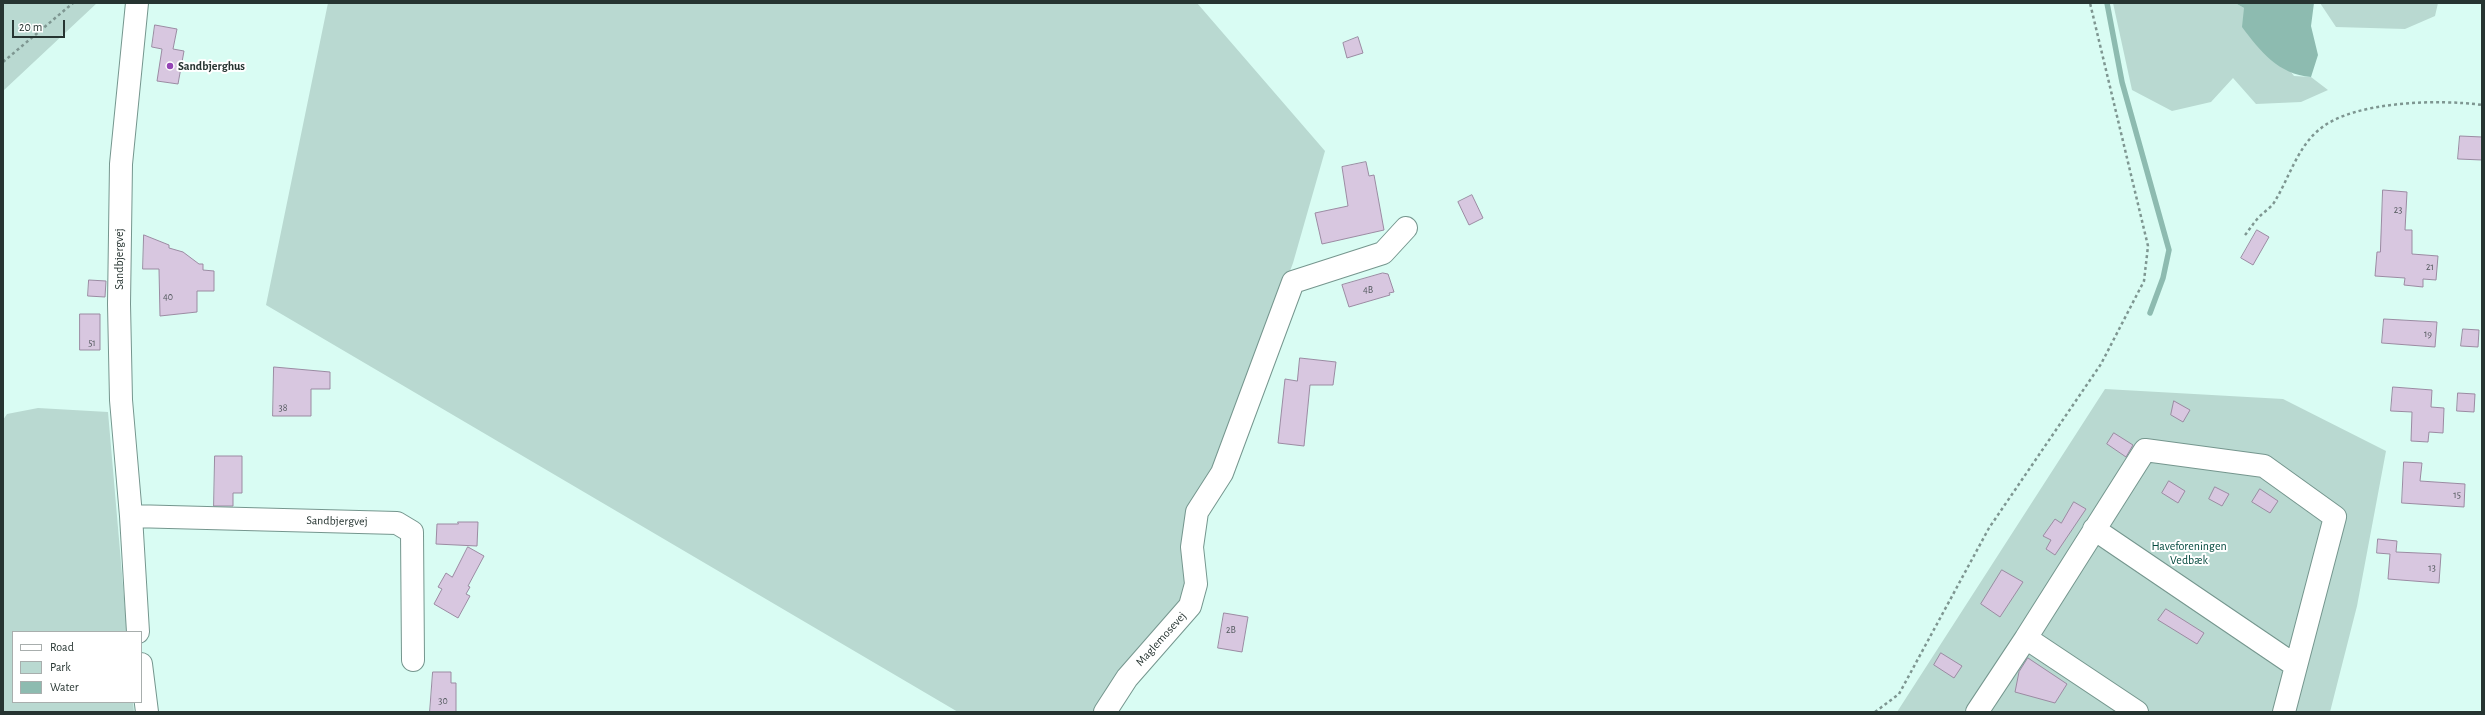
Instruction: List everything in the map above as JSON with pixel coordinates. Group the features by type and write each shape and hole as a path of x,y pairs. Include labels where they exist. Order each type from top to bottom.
{"street":[{"name":"Sandbjergvej","path":"137,3 121,164 119,226 120,377 138,631"},
{"name":"Maglemosevej","path":"1105,712 1127,678 1190,606 1196,584 1192,547 1197,512 1222,473 1293,282 1384,253 1406,228"},
{"path":"1977,712 2026,638 2145,450 2264,466 2335,517 2284,712"},
{"name":"Sandbjergvej","path":"131,516 397,523 412,532 413,660"},
{"path":"2094,529 2296,666"},
{"path":"2026,638 2137,712"},
{"path":"142,672 147,712"}],"path":[{"path":"3,62 73,3"},
{"path":"1875,712 1899,694 1989,528 2101,364 2144,281 2148,246 2090,3"},
{"path":"2245,235 2259,217 2274,203 2302,151 2319,129 2343,114 2390,105 2462,102 2482,105"}],"green space":[{"path":"3,3 97,3 3,91"},
{"path":"328,3 1197,3 1325,151 1293,263 1217,468 1184,603 1130,660 1093,712 958,712 266,305"},
{"path":"2113,3 2235,3 2244,8 2294,76 2311,77 2328,90 2301,102 2256,104 2233,78 2211,102 2172,111 2132,90"},
{"path":"2320,3 2438,3 2435,16 2405,29 2336,27"},
{"name":"Haveforeningen Vedbæk","path":"2105,389 2283,399 2386,451 2357,606 2330,712 1897,712"},
{"path":"38,408 108,412 127,631 12,631 12,703 133,703 134,712 3,712 3,420 7,414"}],"water":[{"path":"2235,3 2314,3 2311,26 2318,55 2311,77 2299,75 2289,71 2271,60 2263,53 2242,27 2244,8"}],"building":[{"name":"Sandbjerghus","path":"155,25 177,29 173,49 184,51 178,84 157,81 162,49 152,47"},
{"path":"1358,37 1363,53 1347,58 1343,43"},
{"path":"2460,136 2482,137 2482,160 2458,159"},
{"path":"1366,162 1369,176 1374,175 1384,230 1322,244 1315,213 1348,206 1342,167"},
{"path":"2383,190 2407,192 2405,230 2412,230 2412,254 2438,256 2436,280 2423,279 2423,287 2404,285 2405,278 2375,276 2377,252 2380,252"},
{"path":"1472,195 1483,218 1469,225 1458,202"},
{"path":"2257,230 2269,237 2253,265 2241,258"},
{"path":"144,235 169,245 169,248 183,252 199,264 203,264 203,270 214,271 214,291 197,291 197,312 160,316 159,269 143,269"},
{"path":"1383,273 1388,274 1394,292 1389,293 1390,295 1349,307 1342,285"},
{"path":"89,280 106,281 105,297 88,296"},
{"path":"80,314 100,314 100,350 80,350"},
{"path":"2384,319 2437,322 2435,347 2382,343"},
{"path":"2463,329 2479,330 2478,347 2461,346"},
{"path":"1300,358 1336,362 1333,385 1310,385 1304,446 1278,443 1285,379 1297,381"},
{"path":"274,367 330,372 330,389 311,389 311,416 273,416"},
{"path":"2393,387 2432,390 2431,407 2444,408 2443,433 2429,432 2428,442 2411,441 2412,412 2391,411"},
{"path":"2458,393 2475,394 2474,412 2457,411"},
{"path":"2174,401 2190,410 2183,422 2171,415"},
{"path":"2114,433 2133,445 2126,457 2107,444"},
{"path":"215,456 242,456 242,493 233,493 233,506 214,506"},
{"path":"2404,462 2422,463 2420,481 2465,484 2464,507 2402,503"},
{"path":"2169,481 2185,491 2178,503 2162,493"},
{"path":"2215,487 2229,494 2222,506 2209,499"},
{"path":"2260,489 2278,501 2270,513 2252,502"},
{"path":"2074,502 2086,509 2055,555 2046,549 2051,540 2043,536 2055,519 2061,523"},
{"path":"458,522 478,522 477,546 436,544 437,524 458,524"},
{"path":"2378,539 2397,541 2396,552 2441,554 2439,583 2388,579 2390,554 2377,553"},
{"path":"468,547 484,556 468,586 470,587 466,594 470,596 458,618 434,604 442,589 438,587 446,573 452,577"},
{"path":"2002,570 2023,582 2000,617 1981,604"},
{"path":"2166,609 2204,633 2197,644 2158,620"},
{"path":"1224,613 1248,617 1242,652 1218,648"},
{"path":"1941,653 1962,666 1954,678 1934,665"},
{"path":"2028,658 2067,684 2055,703 2015,692 2019,672"},
{"path":"433,672 451,672 451,683 456,683 456,712 430,712"}],"waterway":[{"path":"2107,3 2122,82 2169,250 2163,278 2150,313"}],"place":[{"name":"Sandbjerghus","path":"170,66"}]}
